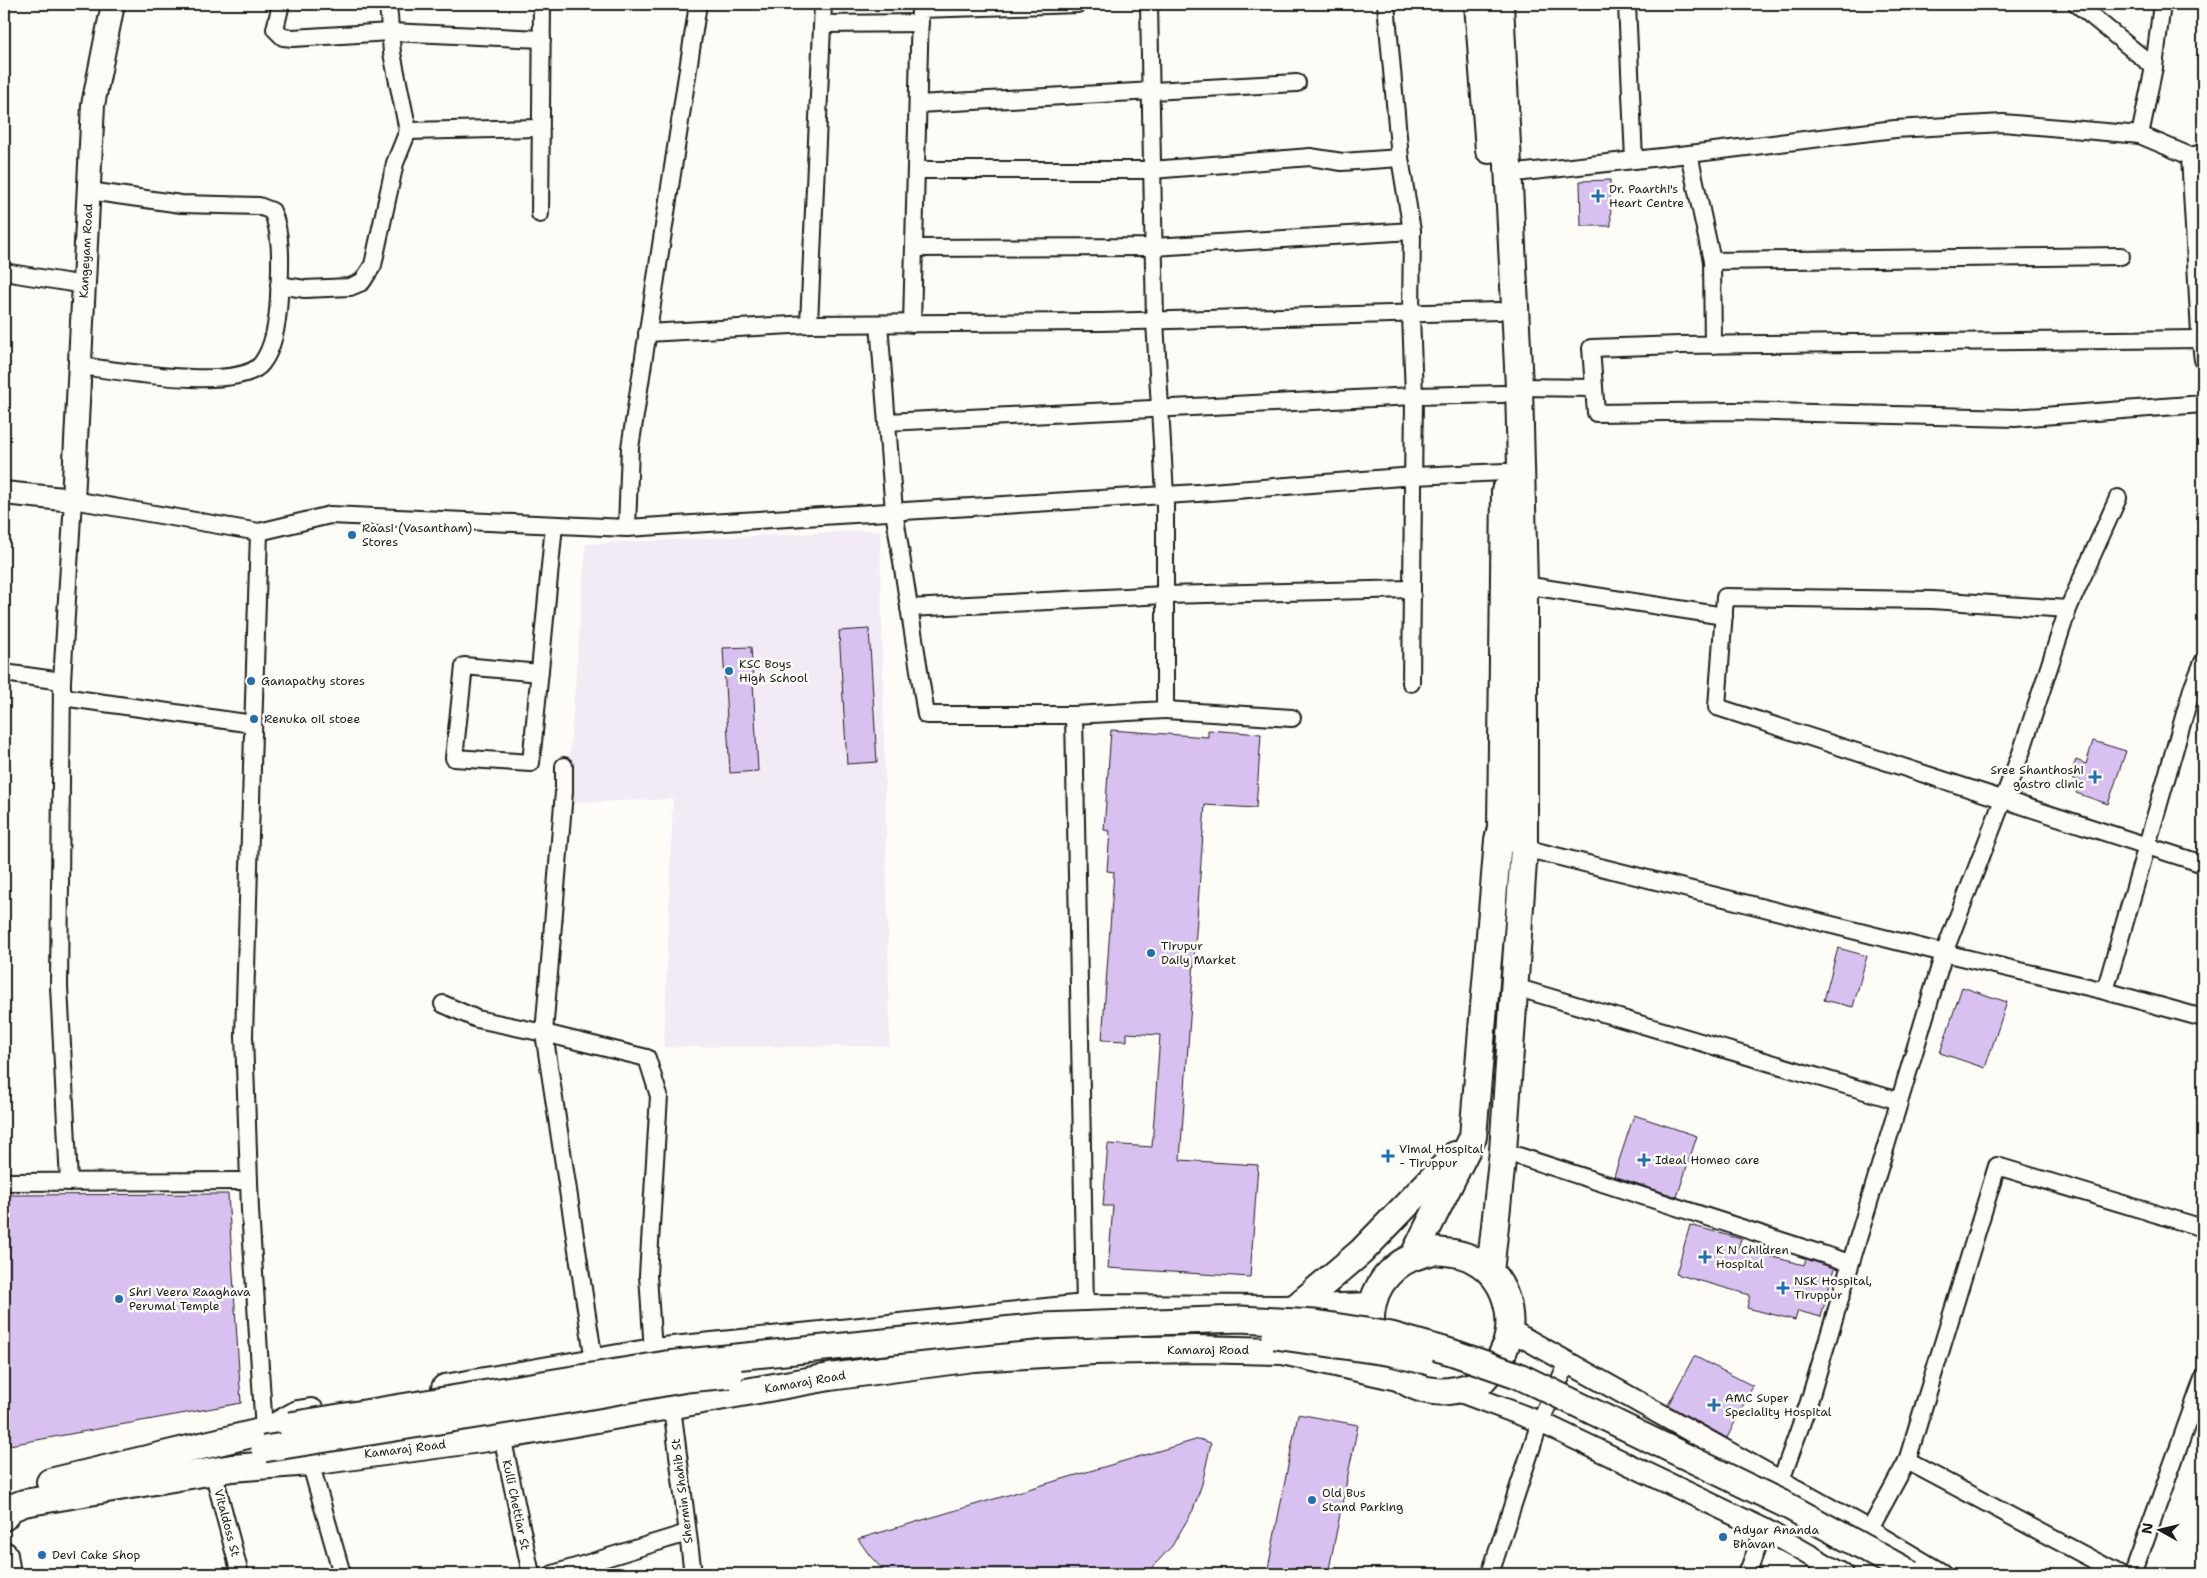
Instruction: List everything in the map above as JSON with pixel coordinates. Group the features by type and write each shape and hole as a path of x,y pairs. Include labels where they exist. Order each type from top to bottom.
{"highway":[{"path":"1478,4 1499,312 1511,391"},
{"path":"1413,1257 1473,1137 1498,840 1501,828 1513,473 1507,174 1500,4"},
{"path":"1490,1272 1503,1152 1524,848 1524,585 1513,473"},
{"path":"1283,1351 1287,1331 1295,1308 1361,1252 1473,1137"},
{"path":"1433,1251 1454,1252 1474,1259 1490,1272 1503,1289 1509,1309 1510,1330 1504,1351 1479,1384 1455,1390 1428,1390 1415,1387 1398,1377 1384,1363 1374,1345 1371,1326 1372,1306 1380,1285 1394,1268 1413,1257 1433,1251"},
{"path":"4,1495 16,1490 264,1440 298,1414 653,1352 1085,1308 1372,1306"},
{"name":"Kamaraj Road","path":"4,1517 11,1508 24,1503 213,1471 310,1462 502,1436 672,1407 830,1377 973,1358 1195,1349 1283,1351 1398,1377"},
{"path":"4,1555 7,1574"}],"main road":[{"name":"Kangeyam Road","path":"73,500 93,104 113,4"},
{"path":"4,493 73,500"},
{"path":"290,1425 666,1364 1043,1326 1241,1319 1315,1323 1391,1335 1451,1352 1517,1375 1788,1506 1912,1574"},
{"path":"264,1440 569,1400 687,1379 1051,1340 1239,1334 1296,1338 1392,1353 1447,1367 1508,1390 1637,1448 1805,1529 1879,1574"}],"street":[{"path":"281,4 275,29 283,37 390,32 542,39"},
{"path":"280,285 327,290 350,287 362,282 373,265 395,163 408,131 395,69 388,4"},
{"path":"540,214 542,4"},
{"path":"627,528 630,448 698,4"},
{"path":"809,324 823,4"},
{"path":"912,324 920,9 1078,4"},
{"path":"1150,4 1155,321 1165,495 1165,710"},
{"path":"1386,4 1400,158 1412,231 1410,315 1414,396 1414,476 1411,683"},
{"path":"1627,4 1634,160"},
{"path":"2078,4 2154,67"},
{"path":"2140,135 2154,67 2162,4"},
{"path":"823,24 920,24"},
{"path":"918,104 1297,83"},
{"path":"1507,174 1895,129 2003,124 2140,135 2197,154 2200,339 2203,360"},
{"path":"408,131 540,128"},
{"path":"1689,154 1712,261 1712,345"},
{"path":"916,170 1152,170 1310,158 1342,162 1400,158"},
{"path":"80,366 199,379 249,373 262,365 270,349 278,311 280,285 278,224 272,211 259,206 181,204 89,191"},
{"path":"914,248 1154,247 1412,231"},
{"path":"1712,261 2121,256"},
{"path":"4,272 84,285"},
{"path":"647,333 809,324 1155,321 1499,312"},
{"path":"879,324 894,511 926,715 1074,715 1165,710 1292,718"},
{"path":"2200,339 1590,348 1596,413 1734,411 2015,418 2203,404"},
{"path":"887,422 1594,388"},
{"path":"70,1182 59,986 62,680 73,500 260,532 330,515 627,528 1165,495 1414,476 1513,473"},
{"path":"1780,1482 1808,1405 1944,953 2022,753 2068,609 2118,498"},
{"path":"540,673 464,666 454,758 531,762 540,673 554,525"},
{"path":"260,532 244,1036 249,1181 264,1440"},
{"path":"1524,585 1724,616"},
{"path":"909,608 1165,595 1412,589"},
{"path":"2068,609 1932,600 1725,597 1717,707 2203,864"},
{"path":"2105,991 2192,689 2203,662"},
{"path":"4,673 62,680"},
{"path":"62,697 253,724"},
{"path":"1074,715 1085,1308"},
{"path":"564,766 564,792 544,1033 594,1361"},
{"path":"1498,840 1944,953 2105,991 2203,1018"},
{"path":"1515,987 1899,1101"},
{"path":"443,1004 477,1019 647,1058 659,1096 648,1275 653,1352"},
{"path":"1503,1152 1850,1263"},
{"path":"1869,1531 1907,1461 1997,1166 2203,1228"},
{"path":"4,1182 249,1181"},
{"path":"1510,1330 1869,1531 1941,1574"},
{"path":"1490,1574 1540,1422 1568,1362"},
{"path":"2133,1574 2203,1379"},
{"path":"1455,1390 1540,1422 1764,1529 1842,1574"},
{"name":"Shermin Shahib St","path":"672,1407 687,1533 694,1574"},
{"name":"Kulli Chettiar St","path":"502,1436 531,1574"},
{"path":"1907,1461 2120,1574"},
{"path":"310,1462 342,1574"},
{"name":"Vitaldoss St","path":"213,1471 240,1574"},
{"path":"1747,1574 1764,1529"},
{"path":"553,1574 687,1533"}],"shaded area":[{"name":"KSC Boys High School","path":"880,530 890,1046 664,1047 673,799 566,803 586,544"}],"building":[{"path":"1610,180 1611,226 1581,226 1580,181"},
{"path":"869,629 877,762 847,764 839,631"},
{"path":"751,647 758,771 730,773 723,648"},
{"name":"Tirupur Daily Market","path":"1111,730 1208,737 1208,730 1261,734 1256,808 1205,805 1180,1160 1258,1165 1250,1277 1108,1268 1113,1206 1103,1206 1108,1144 1152,1147 1160,1035 1127,1033 1127,1041 1102,1040 1114,872 1107,871 1110,831 1104,830"},
{"path":"2093,741 2126,751 2108,804 2076,793 2080,781 2069,777 2076,760 2086,764"},
{"path":"1838,948 1867,956 1853,1007 1824,1000"},
{"path":"1962,987 2007,1002 1985,1068 1940,1053"},
{"path":"1634,1115 1697,1136 1677,1197 1614,1176"},
{"name":"Shri Veera Raaghava Perumal Temple","path":"228,1194 241,1403 4,1446 4,1195"},
{"path":"1690,1225 1741,1239 1738,1248 1804,1265 1806,1259 1834,1268 1821,1317 1798,1311 1795,1320 1747,1308 1750,1295 1676,1274"},
{"path":"1694,1356 1753,1386 1727,1438 1668,1405"},
{"name":"Old Bus Stand Parking","path":"1298,1414 1358,1425 1328,1574 1267,1574"},
{"path":"1199,1439 1211,1443 1202,1484 1193,1510 1172,1546 1146,1574 887,1574 870,1556 858,1539"}],"place":[{"name":"Dr. Paarthi's Heart Centre","path":"1598,196"},
{"name":"Raasi (Vasantham) Stores","path":"352,535"},
{"name":"KSC Boys High School","path":"729,671"},
{"name":"Ganapathy stores","path":"251,681"},
{"name":"Renuka oil stoee","path":"254,719"},
{"name":"Sree Shanthoshi gastro clinic","path":"2095,777"},
{"name":"Tirupur Daily Market","path":"1151,953"},
{"name":"Vimal Hospital - Tiruppur","path":"1388,1156"},
{"name":"Ideal Homeo care","path":"1644,1160"},
{"name":"K N Children Hospital","path":"1705,1257"},
{"name":"NSK Hospital, Tiruppur","path":"1783,1288"},
{"name":"Shri Veera Raaghava Perumal Temple","path":"119,1299"},
{"name":"AMC Super Speciality Hospital","path":"1714,1405"},
{"name":"Old Bus Stand Parking","path":"1312,1500"},
{"name":"Adyar Ananda Bhavan","path":"1723,1537"},
{"name":"Devi Cake Shop","path":"42,1555"}]}
